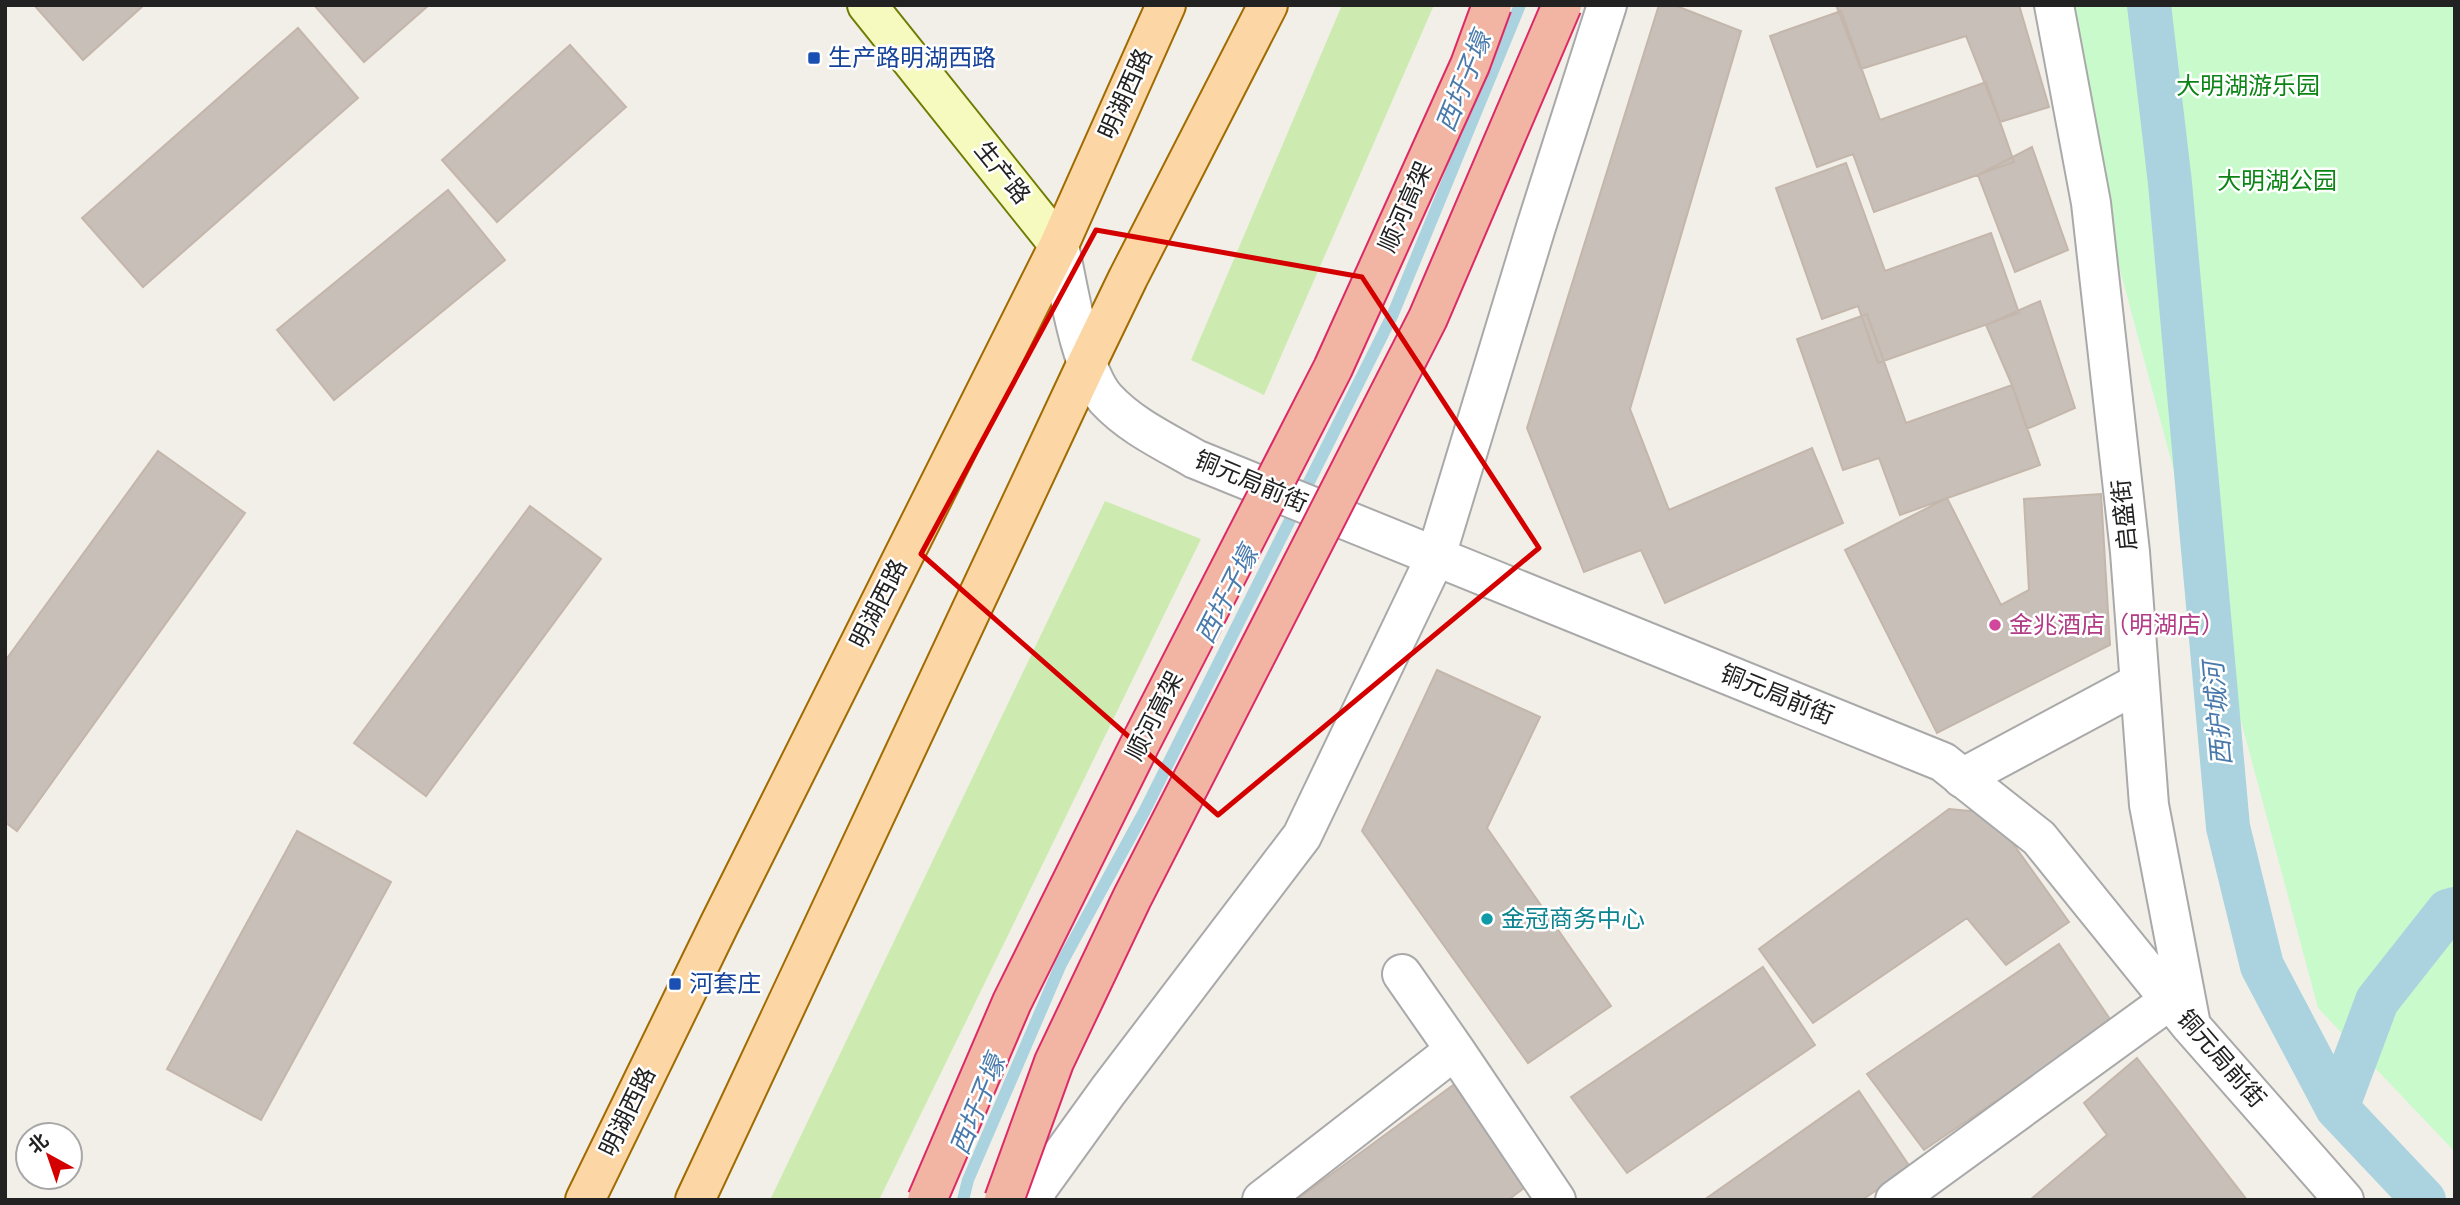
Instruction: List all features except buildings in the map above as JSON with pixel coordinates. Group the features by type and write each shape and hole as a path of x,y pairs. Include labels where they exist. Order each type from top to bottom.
{"highway":[{"name":"顺河高架","path":"928,1200 1012,1002 1140,744 1333,368 1470,65 1492,5"},
{"path":"1004,1200 1054,1062 1132,898 1428,318 1562,5"}],"main road":[{"name":"生产路","path":"867,5 1059,245"},
{"name":"明湖西路","path":"585,1200 719,925 1059,245 1166,5"},
{"path":"695,1200 1086,365 1268,5"}],"street":[{"path":"1034,1200 1038,1188 1108,1091 1302,836 1436,556 1535,227 1606,5"},
{"name":"启盛街","path":"2054,5 2091,203 2130,552 2149,805 2181,1013"},
{"name":"生产路","path":"1059,245 1086,365"},
{"name":"铜元局前街","path":"1086,365 1105,397 1134,424 1195,459 1943,762 2039,838 2181,1013 2344,1200"},
{"path":"1962,778 2139,683"},
{"path":"1402,974 1556,1200"},
{"path":"1895,1200 2181,1013"},
{"path":"1262,1200 1455,1050"}],"highlighted area":[{"path":"1096,230 1362,277 1539,548 1218,815 921,554"}],"green space":[{"path":"1342,5 1434,5 1264,395 1191,360"},
{"name":"大明湖公园","path":"2049,5 2455,5 2455,1152 2318,1008"},
{"path":"1105,501 1201,539 879,1200 770,1200"}],"waterway":[{"name":"西圩子壕","path":"963,1200 968,1180 1061,964 1144,812 1393,314 1520,5"},
{"name":"西护城河","path":"2149,5 2170,183 2228,827 2262,966 2337,1108 2424,1200"},
{"path":"2337,1108 2377,1001 2448,911 2455,909"}],"place":[{"name":"生产路明湖西路","path":"814,58"},
{"name":"金兆酒店（明湖店）","path":"1995,625"},
{"name":"金冠商务中心","path":"1487,919"},
{"name":"河套庄","path":"675,984"}],"park label":[{"name":"大明湖游乐园","path":"2248,86"}]}
